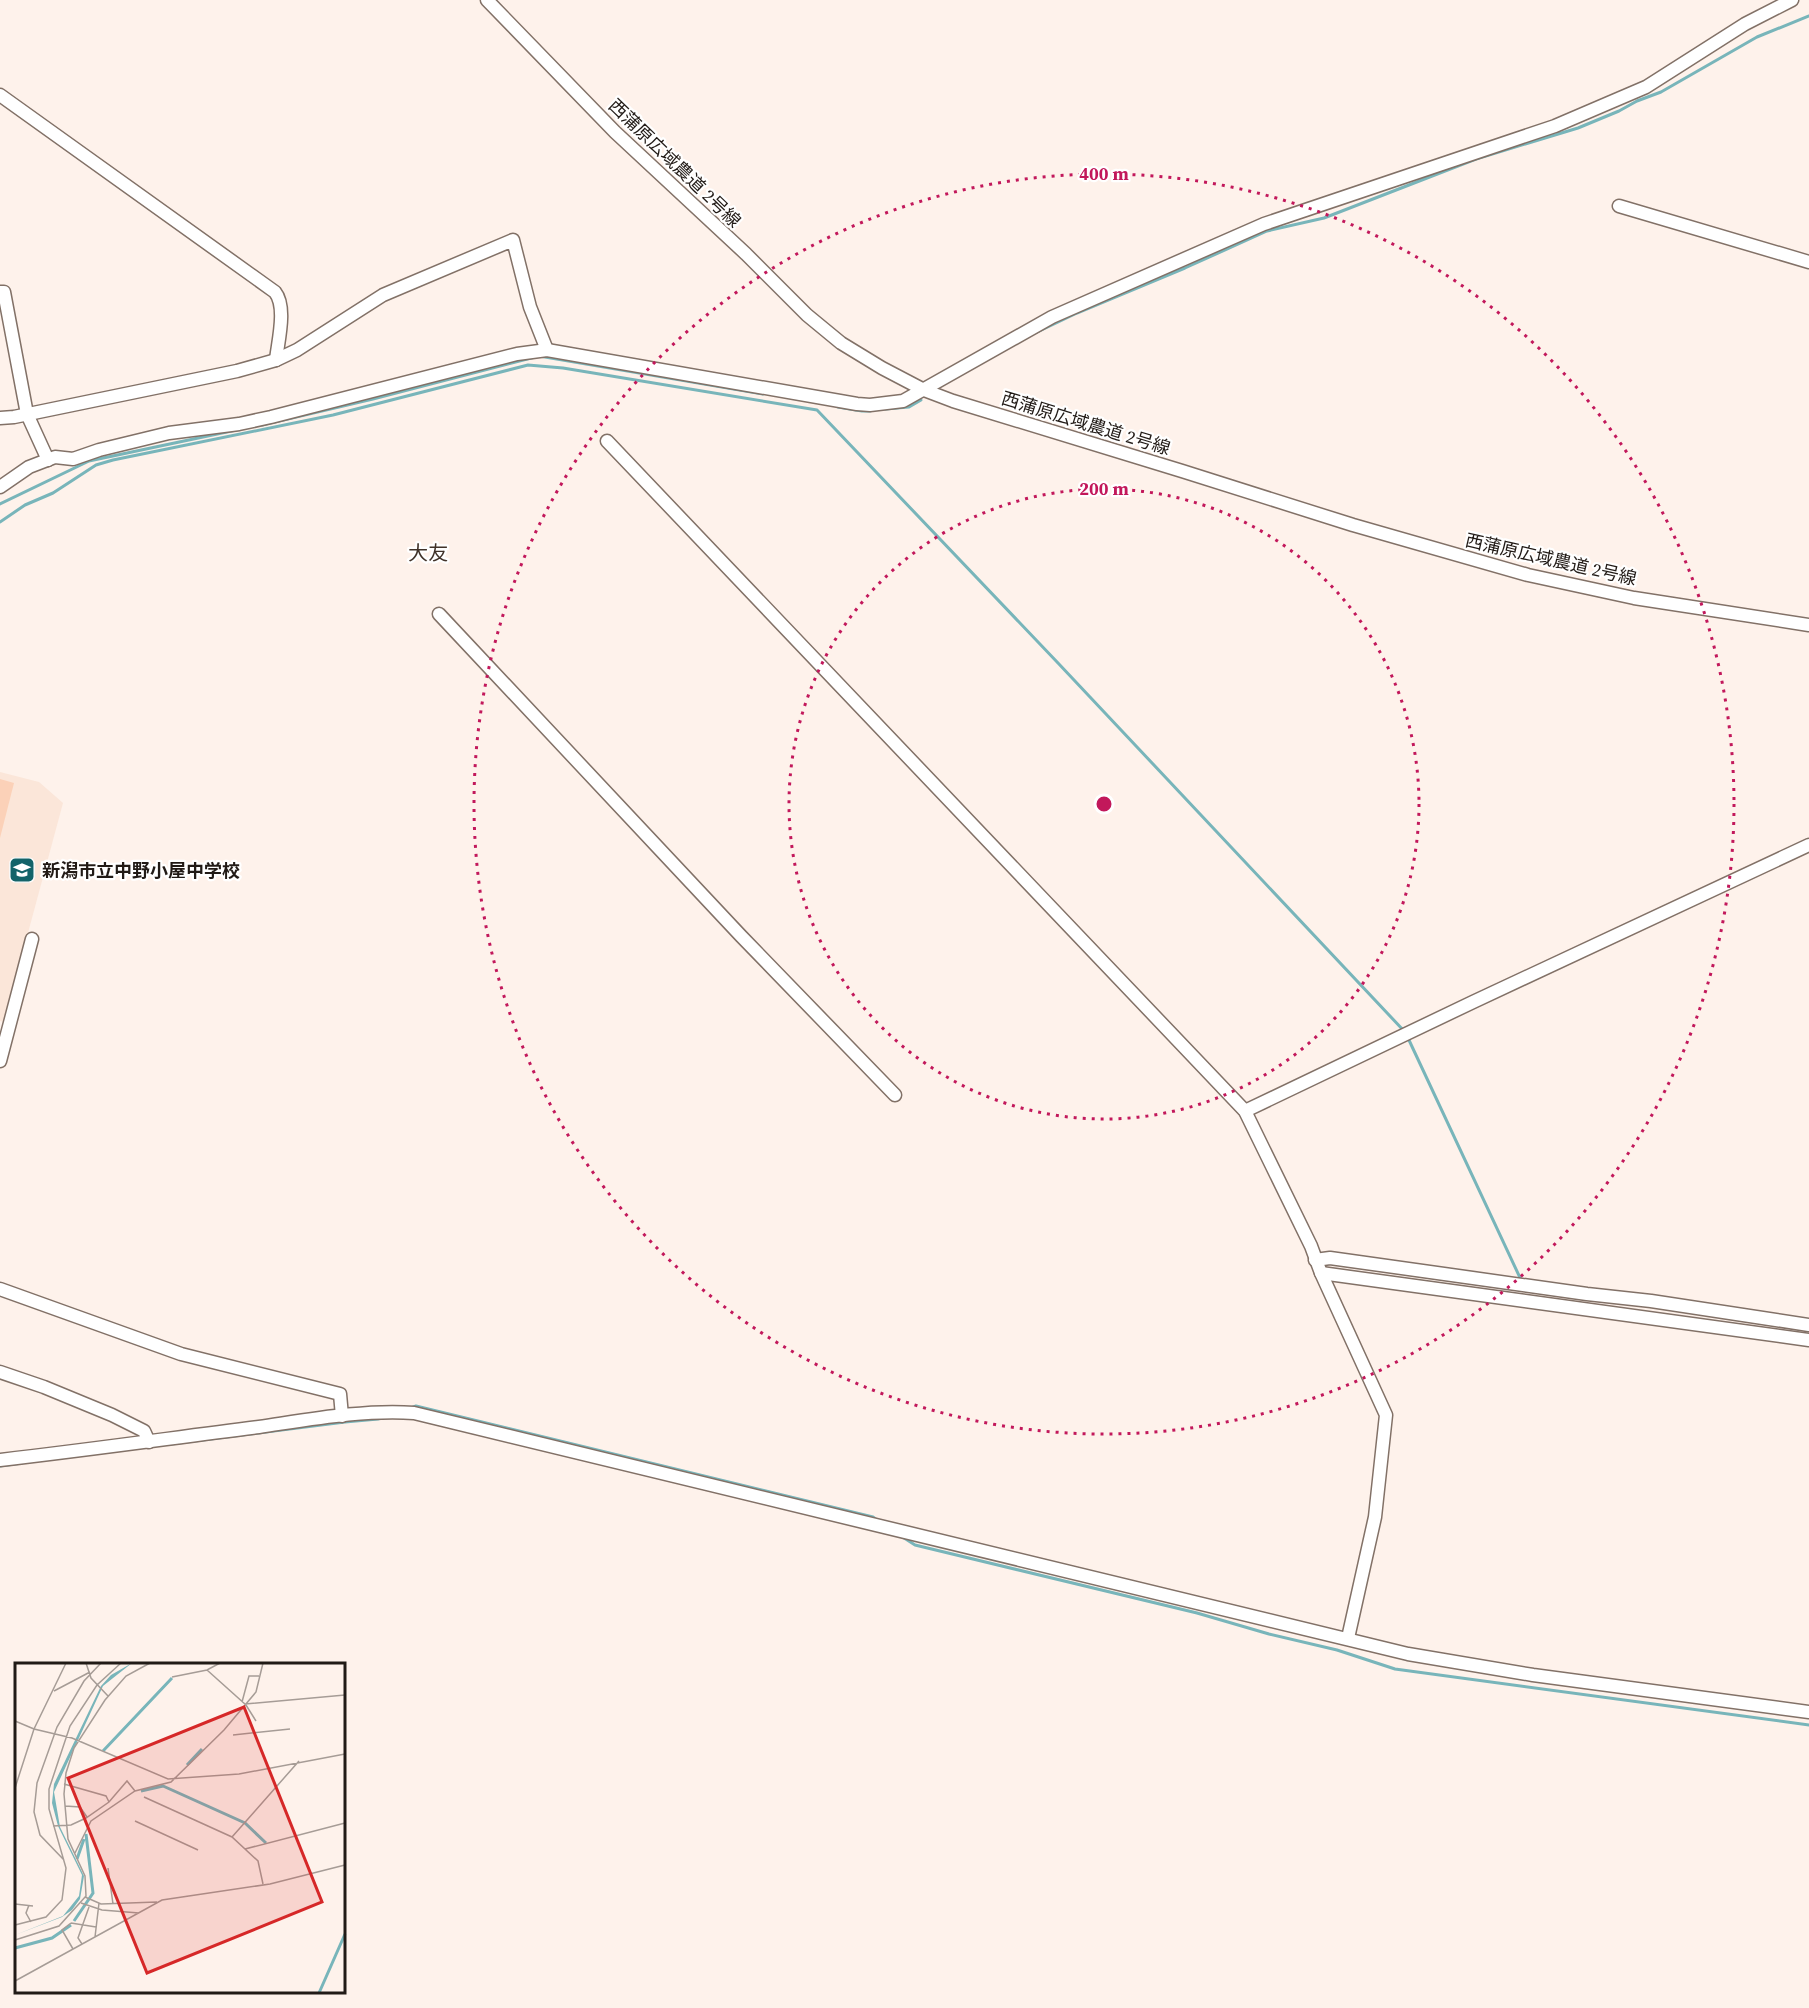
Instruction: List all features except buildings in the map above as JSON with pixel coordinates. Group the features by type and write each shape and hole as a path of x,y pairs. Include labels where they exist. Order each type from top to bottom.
{"street":[{"name":"西蒲原広域農道 2号線","path":"487,0 615,132 807,315 841,343 924,390 1353,525 1528,575 1634,598 1809,625"},
{"path":"0,487 29,467 55,458 73,459 99,450 169,433 238,424 271,417 517,354 547,350 857,404 870,405 903,401 1052,317 1264,224 1555,126 1646,87 1745,24 1792,0"},
{"path":"0,95 275,292 280,298 282,307 276,360"},
{"path":"1620,206 1809,262"},
{"path":"0,418 237,372 276,360 297,350 383,295 513,240 530,307 547,350"},
{"path":"0,292 4,292 27,414 48,460"},
{"path":"607,441 1245,1111 1311,1246 1315,1260 1386,1415 1375,1517 1348,1638"},
{"path":"439,614 741,936 895,1095"},
{"path":"1245,1111 1809,845"},
{"path":"0,1061 32,939"},
{"path":"1315,1260 1330,1258 1809,1324"},
{"path":"1321,1273 1809,1340"},
{"path":"0,1289 181,1354 340,1394 342,1416"},
{"path":"0,1372 112,1415 144,1431 149,1442"},
{"path":"0,1460 342,1416 414,1413 1408,1654 1533,1675 1809,1712"}],"shaded area":[{"name":"新潟市立中野小屋中学校","path":"0,772 39,782 63,803 4,1022 0,1021"},
{"path":"0,779 14,783 0,838"}],"waterway":[{"path":"1033,334 1267,231 1324,218 1476,159 1578,128 1661,92 1757,37 1809,16"},
{"path":"262,425 539,356 763,394"},
{"path":"0,522 25,505 53,493 96,465 333,415 528,365 563,368 817,410 1405,1032"},
{"path":"885,409 909,407 921,400"},
{"path":"838,407 870,411"},
{"path":"0,504 89,461 241,429"},
{"path":"1408,1038 1522,1282"},
{"path":"411,1408 416,1406 873,1517 878,1521"},
{"path":"171,1444 385,1417"},
{"path":"0,1466 22,1463"},
{"path":"901,1536 915,1545 1197,1613 1269,1634 1337,1650 1395,1669 1809,1725"}],"place":[{"name":"新潟市立中野小屋中学校","path":"22,870"}],"district":[{"name":"大友","path":"428,553"}]}
